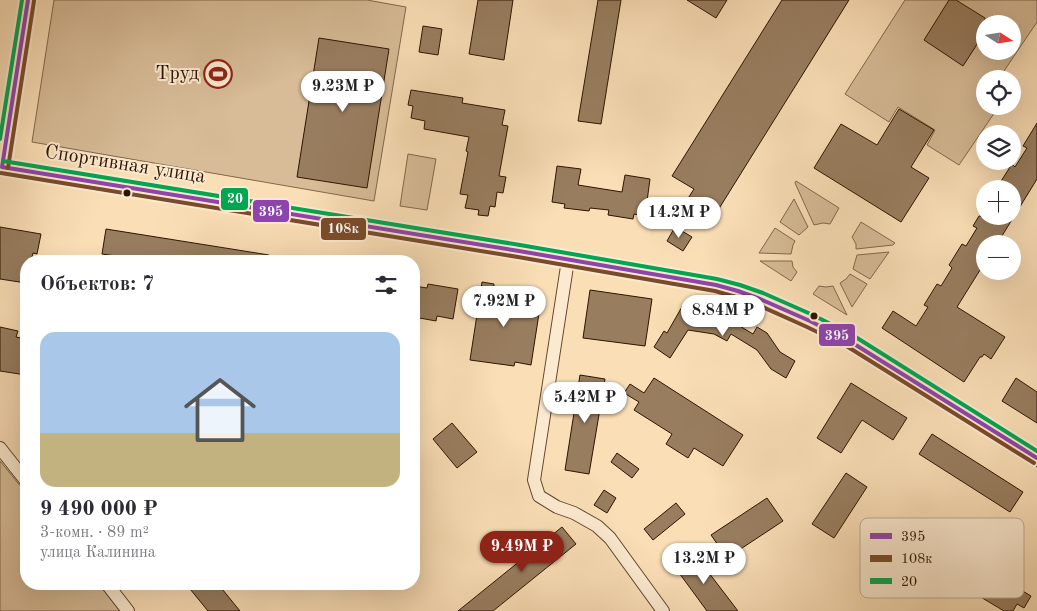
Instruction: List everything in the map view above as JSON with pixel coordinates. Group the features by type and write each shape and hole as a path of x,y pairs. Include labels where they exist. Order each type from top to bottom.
{"main road":[{"path":"1,167 28,0"},
{"name":"Спортивная улица","path":"1,167 568,260 716,285 738,291 810,321 851,342 1037,458"}],"street":[{"path":"568,260 534,480 539,496 557,507 597,526 610,538 663,611"},
{"path":"0,448 20,473"},
{"path":"112,590 128,611"}],"shaded area":[{"name":"Труд","path":"54,0 367,0 406,7 374,201 32,142"},
{"path":"905,0 1037,0 1037,22 1021,46 1021,15 976,15 976,60 1011,60 1005,70 976,70 976,115 993,115 986,125 976,125 976,140 959,165 927,145 935,130 898,107 889,122 845,94"},
{"path":"408,154 436,159 427,210 400,206"},
{"path":"796,181 839,208 830,224 814,225 795,183"},
{"path":"794,199 808,227 799,235 780,222"},
{"path":"861,222 895,243 893,245 856,249 856,244 852,237"},
{"path":"775,228 795,241 791,254 759,253"},
{"path":"889,252 870,279 853,269 857,255"},
{"path":"760,261 792,261 793,267 797,272 791,281"},
{"path":"850,274 867,284 852,307 840,283"},
{"path":"819,286 833,286 847,315 813,294"},
{"path":"0,461 20,486 20,590 104,590 120,611 0,611"}],"building":[{"path":"478,0 513,0 504,60 469,54"},
{"path":"598,0 621,0 601,124 578,121"},
{"path":"687,0 727,0 716,18"},
{"path":"782,0 849,0 710,223 683,206 694,189 672,176"},
{"path":"949,0 956,0 980,15 976,15 976,46 963,66 924,40"},
{"path":"423,26 442,29 438,55 419,52"},
{"path":"319,38 389,49 367,188 297,177"},
{"path":"411,90 463,98 462,103 505,110 502,125 508,126 499,176 506,177 503,193 497,192 495,207 490,206 488,216 478,215 479,210 465,208 468,195 460,194 469,137 424,129 425,121 411,118 413,106 408,105"},
{"path":"899,109 934,130 911,167 929,178 901,222 814,168 841,124 877,145"},
{"path":"1037,123 1037,179 1021,205 1021,180 1002,180 1008,170 1021,170 1021,158 1027,148 1023,146"},
{"path":"557,166 581,169 578,185 622,192 625,175 650,179 645,216 634,214 633,219 608,215 609,210 590,208 589,211 564,208 565,204 552,202"},
{"path":"976,221 976,225 1009,225 1003,235 976,235 976,276 957,307 1005,337 991,359 984,354 980,357 964,382 882,328 893,311 916,326 928,307 924,305 937,284 941,286 952,268 949,265 962,244 966,246 977,228 973,226"},
{"path":"0,227 41,234 37,254 20,255 20,282 0,279"},
{"path":"675,227 692,237 683,251 667,241"},
{"path":"106,229 269,255 109,255 102,254"},
{"path":"482,282 494,284 494,289 529,294 527,305 540,307 531,365 515,362 514,366 470,360"},
{"path":"428,284 458,289 453,319 437,316 436,321 420,318 420,287 427,288"},
{"path":"590,290 652,299 645,346 583,338"},
{"path":"683,305 694,312 723,316 753,334 757,327 767,333 780,352 795,361 786,378 771,369 757,350 731,334 727,341 714,334 688,330 670,358 654,347 664,331 667,333"},
{"path":"0,327 18,331 16,337 20,338 20,374 0,371"},
{"path":"580,375 605,379 589,474 565,470"},
{"path":"654,378 743,435 723,466 694,448 688,458 666,444 672,434 634,410 639,402 624,393 630,384 644,393"},
{"path":"1016,378 1037,392 1037,423 1002,401"},
{"path":"851,383 907,418 893,440 862,420 841,453 817,438"},
{"path":"452,423 477,452 457,468 433,439"},
{"path":"932,434 1023,492 1010,512 919,454"},
{"path":"617,453 639,469 632,478 611,462"},
{"path":"846,473 867,487 834,538 812,524"},
{"path":"604,490 616,498 607,513 594,505"},
{"path":"767,498 783,521 727,558 711,535"},
{"path":"676,503 685,514 653,540 644,529"},
{"path":"562,527 576,544 493,611 458,611"},
{"path":"693,552 738,611 707,611 674,566"},
{"path":"191,590 223,590 240,611 208,611"},
{"path":"1024,592 1031,596 1024,608 1017,604 1013,611 1004,611 982,598 1024,598"}],"transit line":[{"name":"20","path":"0,139 22,0"},
{"name":"395","path":"2,167 28,0"},
{"name":"108к","path":"8,168 34,1"},
{"name":"20","path":"3,161 520,245 717,279 740,285 813,315 854,336 1037,451"},
{"name":"395","path":"2,167 519,251 716,285 738,291 810,321 851,342 1037,458"},
{"name":"108к","path":"1,173 715,291 758,305 848,347 1034,463"}],"place":[{"name":"Труд","path":"218,74"}]}
